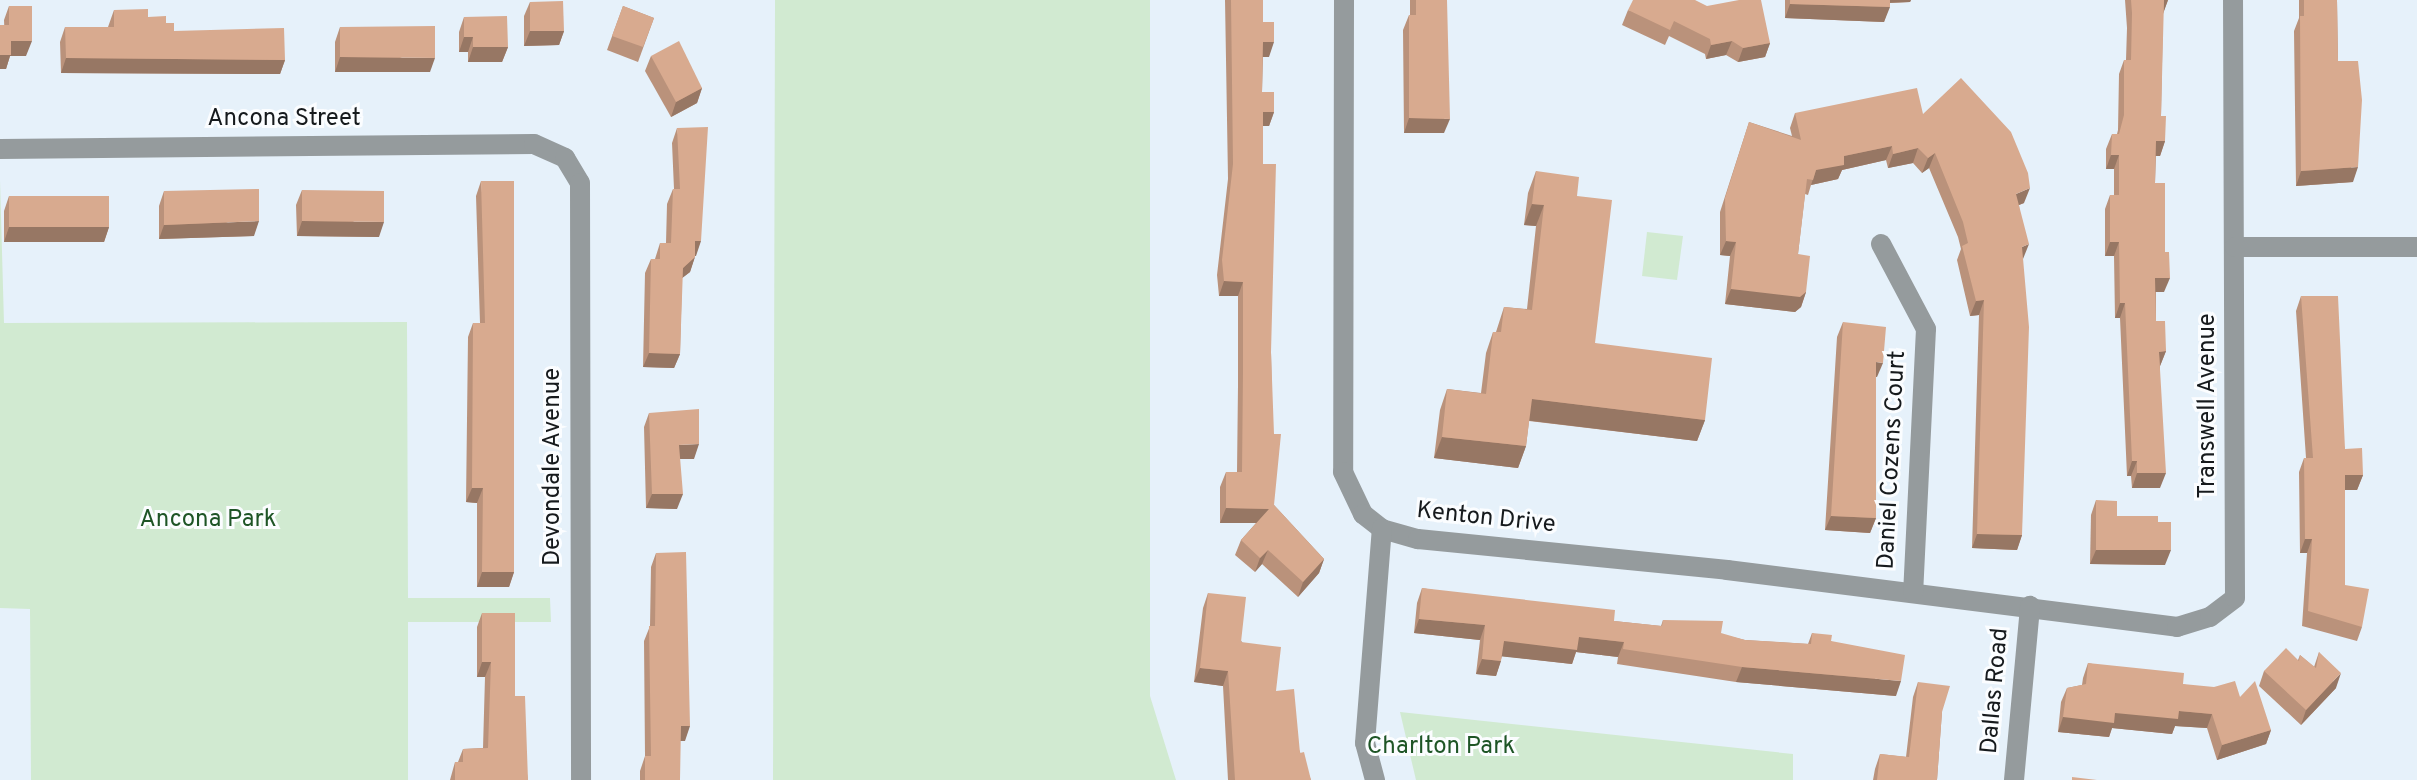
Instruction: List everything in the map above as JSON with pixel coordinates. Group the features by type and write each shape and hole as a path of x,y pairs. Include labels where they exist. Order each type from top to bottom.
{"street":[{"name":"Kenton Drive","path":"1344,0 1343,472 1363,514 1382,529 1418,539 2030,606"},
{"name":"Transwell Avenue","path":"2030,606 2177,627 2210,617 2235,598 2233,0"},
{"name":"Ancona Street","path":"0,149 534,144 565,158"},
{"name":"Devondale Avenue","path":"565,158 580,183 581,780"},
{"name":"Daniel Cozens Court","path":"1881,244 1926,329 1913,592"},
{"path":"2235,247 2417,247"},
{"path":"1375,780 1365,743 1382,529"},
{"name":"Dallas Road","path":"2014,780 2030,606"}],"green space":[{"path":"775,0 1150,0 1150,696 1176,780 773,780"},
{"name":"Ancona Park","path":"0,180 4,323 407,322 408,598 550,598 551,622 408,622 408,780 31,780 30,609 0,608"},
{"path":"1647,232 1683,236 1677,280 1642,276"},
{"name":"Charlton Park","path":"1400,712 1793,754 1793,780 1416,780"}],"building":[{"path":"1231,0 1263,0 1263,22 1274,22 1274,42 1263,42 1262,92 1274,92 1274,112 1263,112 1263,164 1276,164 1271,352 1274,434 1281,434 1274,505 1324,559 1303,582 1268,550 1260,558 1241,540 1269,509 1226,508 1226,472 1242,472 1243,371 1243,282 1224,281 1222,260 1233,164"},
{"path":"1416,0 1447,0 1450,119 1409,118 1409,15 1416,15"},
{"path":"1633,0 1695,0 1707,6 1739,0 1761,0 1770,43 1743,48 1732,41 1711,45 1710,39 1674,21 1670,30 1628,10"},
{"path":"1790,0 1890,0 1890,7 1790,4"},
{"path":"2131,0 2164,0 2161,116 2166,116 2165,141 2156,141 2155,183 2165,183 2165,252 2169,252 2170,278 2155,278 2156,321 2165,321 2166,351 2159,352 2166,473 2137,473 2137,461 2132,461 2125,303 2120,303 2119,242 2110,242 2110,195 2119,195 2119,155 2111,155 2112,134 2119,134 2124,115 2124,60 2131,60"},
{"path":"2304,0 2337,0 2338,61 2358,61 2362,100 2358,167 2301,171 2300,16 2304,16"},
{"path":"563,1 564,31 530,31 530,2"},
{"path":"9,6 32,6 32,41 11,41 11,55 0,55 0,25 9,25"},
{"path":"623,6 654,18 643,47 612,36"},
{"path":"148,9 148,17 166,16 166,23 174,23 174,31 284,28 285,60 66,58 65,27 114,27 114,10"},
{"path":"507,16 508,47 473,47 473,37 464,37 464,17"},
{"path":"435,26 435,58 340,57 340,27"},
{"path":"679,41 702,88 676,102 651,56"},
{"path":"1961,78 2011,132 2028,173 2030,188 2016,194 2029,244 2022,247 2029,327 2022,535 1977,534 1984,300 1976,301 1962,246 1968,243 1963,222 1935,153 1928,158 1918,148 1893,154 1892,146 1844,156 1844,165 1816,170 1813,180 1807,179 1798,254 1810,256 1806,292 1800,297 1731,289 1736,242 1726,241 1725,198 1749,122 1801,140 1795,113 1917,88 1923,114"},
{"path":"708,127 701,241 695,241 695,257 683,268 680,354 649,353 651,259 660,259 660,243 671,243 673,189 680,189 677,128"},
{"path":"1536,171 1579,177 1577,196 1612,200 1595,343 1712,358 1705,420 1532,399 1526,446 1442,437 1447,389 1486,394 1493,332 1501,332 1504,307 1532,310 1544,205 1532,204"},
{"path":"481,181 514,181 514,572 482,572 483,488 472,488 473,323 485,323"},
{"path":"259,189 259,221 164,225 164,191"},
{"path":"302,190 384,191 384,222 302,221"},
{"path":"9,196 109,196 109,227 9,227"},
{"path":"2301,296 2338,296 2345,449 2362,448 2363,475 2345,475 2345,585 2369,589 2362,627 2308,611 2312,539 2305,539 2304,458 2313,458"},
{"path":"1843,322 1886,327 1883,363 1876,362 1876,518 1831,516"},
{"path":"699,409 699,444 679,445 683,494 652,494 649,413"},
{"path":"2096,500 2117,501 2117,516 2158,516 2158,522 2171,522 2171,550 2096,550"},
{"path":"686,552 690,726 681,726 680,780 645,780 645,756 651,756 649,626 655,626 656,553"},
{"path":"1422,588 1615,610 1614,621 1662,626 1663,620 1723,621 1721,633 1745,640 1811,644 1812,633 1832,635 1831,641 1905,655 1901,681 1742,667 1623,649 1624,642 1579,637 1577,650 1504,641 1501,661 1482,659 1485,625 1419,619"},
{"path":"1208,593 1246,597 1241,642 1281,647 1276,691 1294,689 1300,753 1304,752 1311,780 1235,780 1228,671 1200,668"},
{"path":"482,613 515,613 515,696 525,696 528,780 455,780 455,762 463,762 463,749 488,748 491,662 482,662"},
{"path":"2286,648 2299,661 2300,655 2316,668 2319,652 2341,673 2306,710 2264,671"},
{"path":"2088,663 2184,673 2183,684 2214,687 2235,681 2240,697 2255,681 2271,730 2222,745 2212,714 2179,711 2178,719 2115,713 2114,723 2063,717 2067,688 2086,684"},
{"path":"1918,682 1950,686 1942,712 1937,780 1877,780 1880,754 1909,757"}]}
